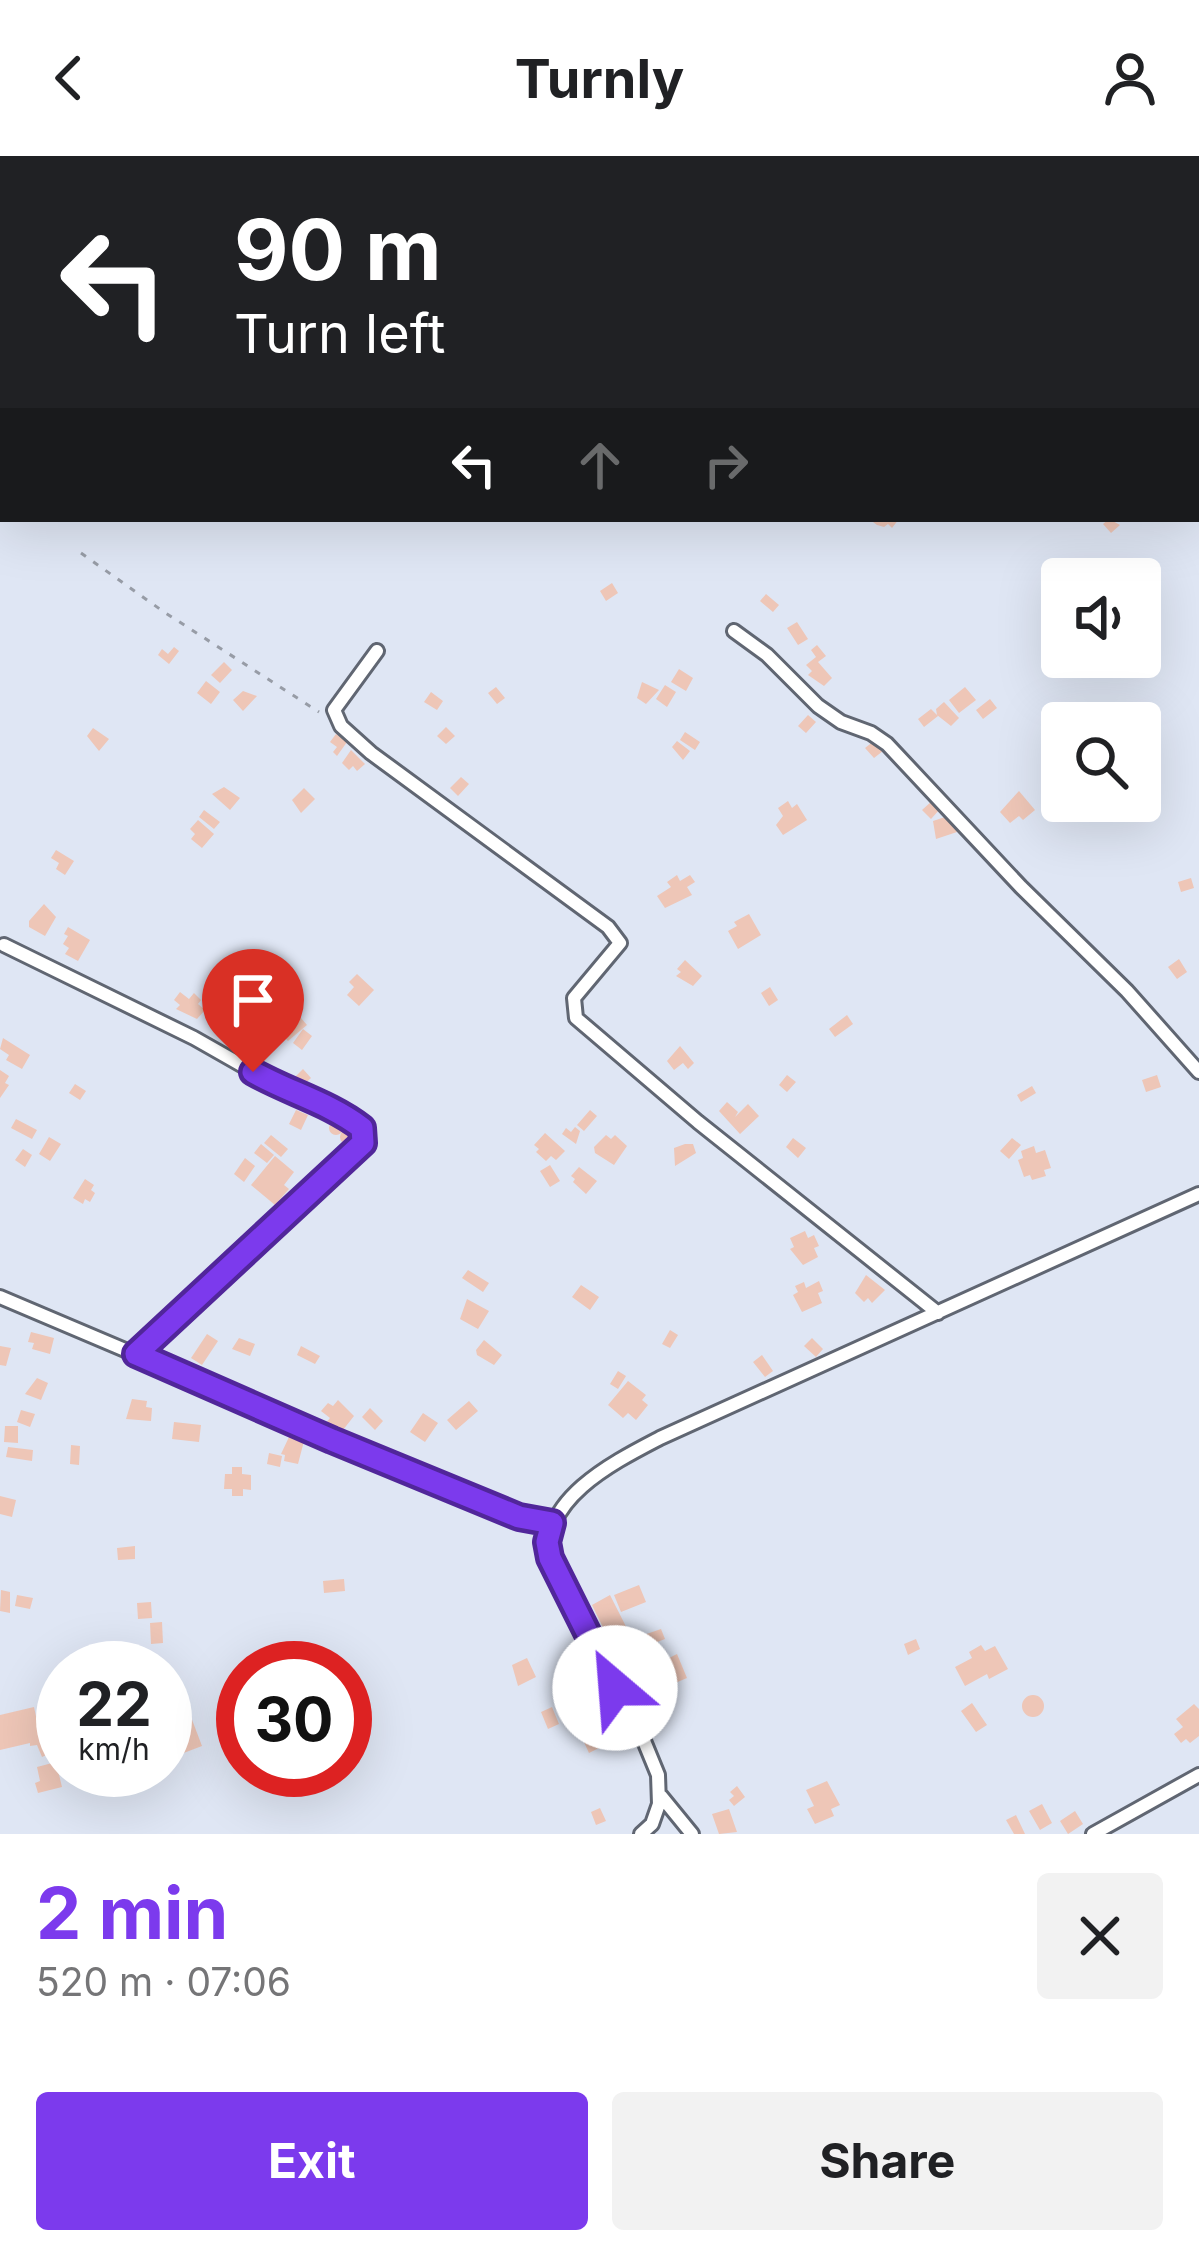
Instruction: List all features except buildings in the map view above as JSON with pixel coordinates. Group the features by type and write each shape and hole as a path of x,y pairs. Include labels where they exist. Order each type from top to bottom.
{"street":[{"path":"734,631 767,655 818,706 887,744 1199,1072"},
{"path":"377,651 334,710 341,726 608,928 620,943 574,998 576,1018 698,1122 938,1312"},
{"path":"4,944 194,1038 282,1088 343,1113 362,1128 363,1143 136,1354"},
{"path":"692,1834 662,1796 642,1736 550,1558 547,1542 552,1523 586,1485 634,1451 1199,1194"},
{"path":"0,1297 519,1517 552,1523"},
{"path":"1093,1834 1199,1775"},
{"path":"641,1834 652,1824 662,1796"}],"path":[{"path":"81,553 341,726"}],"route":[{"path":"253,1072 343,1113 362,1128 363,1143 136,1354 519,1517 552,1523 547,1542 550,1558 615,1688"}]}
